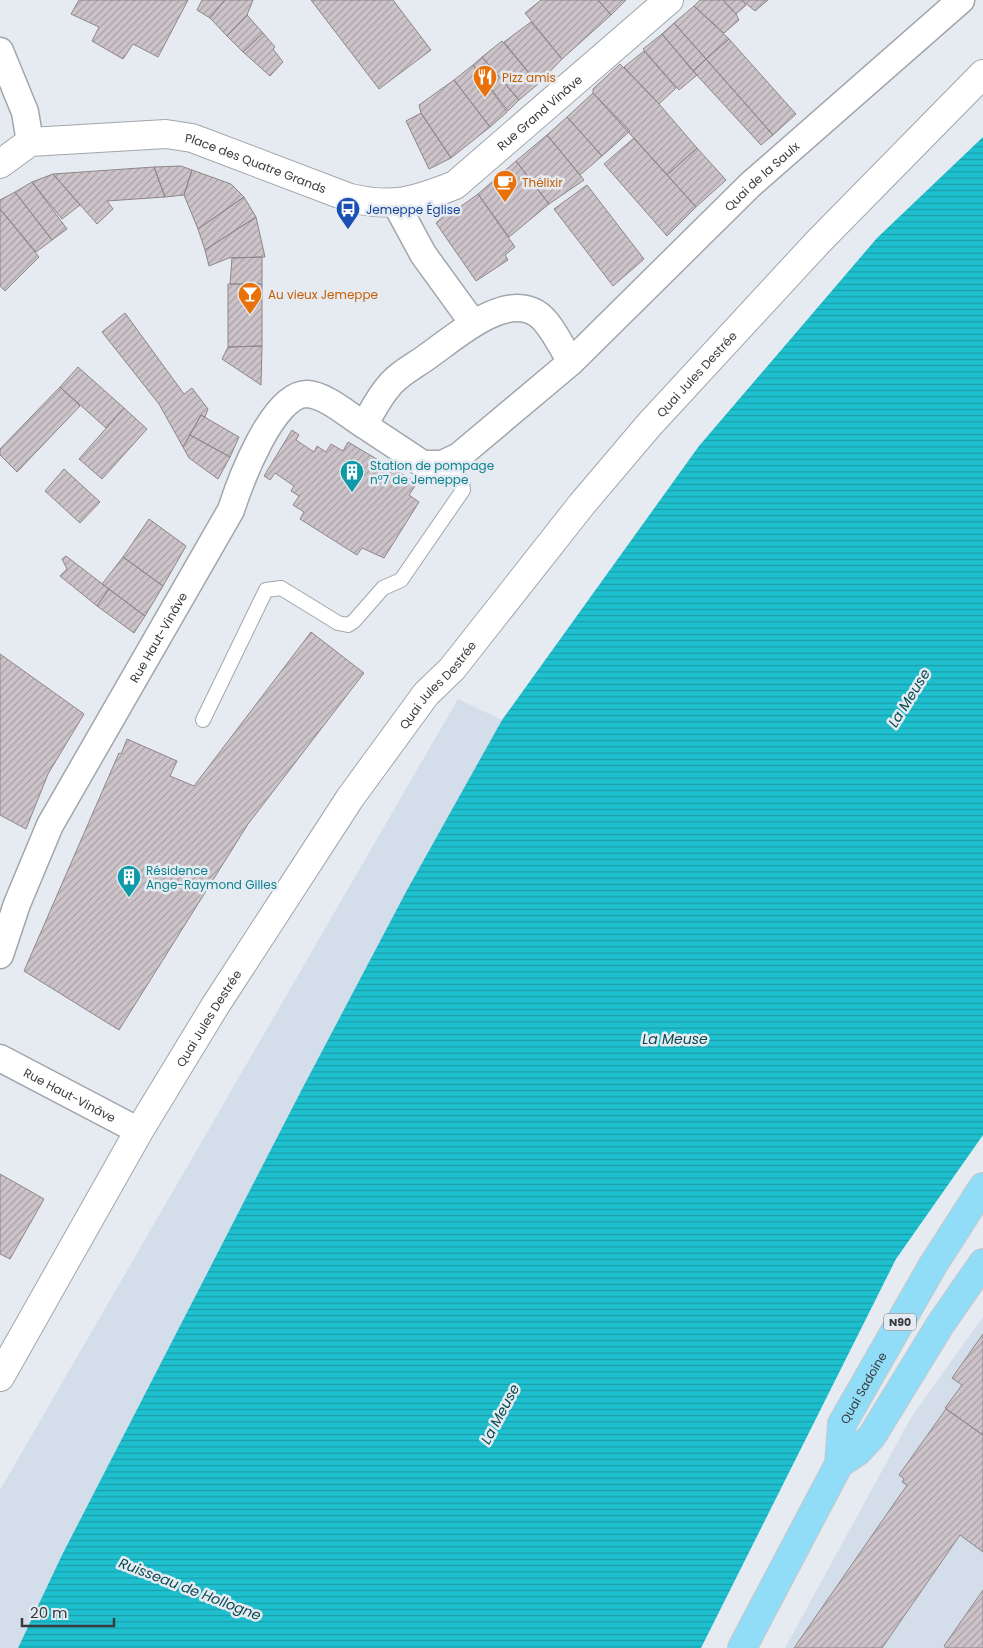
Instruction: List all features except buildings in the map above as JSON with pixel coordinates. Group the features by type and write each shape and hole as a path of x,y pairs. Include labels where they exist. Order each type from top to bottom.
{"main road":[{"name":"Rue Grand Vinâve","path":"396,204 429,195 455,185 669,0"},
{"name":"Quai Jules Destrée","path":"0,1377 139,1131 215,1006 340,814 426,694 452,669 582,504 649,426 818,242 983,74"},
{"name":"Place des Quatre Grands","path":"30,142 166,134 192,138 350,198 372,203 396,204"},
{"path":"0,164 30,142"},
{"name":"Quai Sadoine","path":"742,1648 839,1464 842,1424 933,1265 983,1187"},
{"name":"Quai Sadoine","path":"839,1464 858,1451 872,1436 940,1325 983,1263"}],"street":[{"name":"Quai de la Saulx","path":"571,362 757,179 961,0"},
{"path":"0,51 25,112 30,142"},
{"path":"396,204 423,254 473,323"},
{"path":"514,308 528,309 544,320 571,362 488,433 451,460 442,464 423,464 364,425 389,385 473,323 499,311 514,308"},
{"name":"Rue Haut-Vinâve","path":"0,955 17,904 50,825 227,519 241,480 278,411 289,400 298,395 309,394 322,398 364,425"},
{"name":"Rue Haut-Vinâve","path":"0,1058 139,1131"}],"lane":[{"path":"203,720 266,590 281,588 338,624 348,625 354,621 383,588 401,580 464,490 451,460"}],"shaded area":[{"path":"458,699 502,720 407,890 301,1091 62,1555 18,1648 0,1648 0,1490"},
{"path":"983,1317 983,1648 785,1648 912,1416"}],"water":[{"name":"La Meuse","path":"983,137 983,1135 896,1259 701,1648 18,1648 62,1555 301,1091 407,890 502,720 699,446 877,238"}],"place":[{"name":"Pizz amis","path":"485,98"},
{"name":"Thélixir","path":"505,203"},
{"name":"Jemeppe Église","path":"348,230"},
{"name":"Au vieux Jemeppe","path":"250,315"},
{"name":"Station de pompage n°7 de Jemeppe","path":"352,493"},
{"name":"Résidence Ange-Raymond Gilles","path":"129,898"}],"water label":[{"name":"Ruisseau de Hollogne","path":"190,1589"}]}
